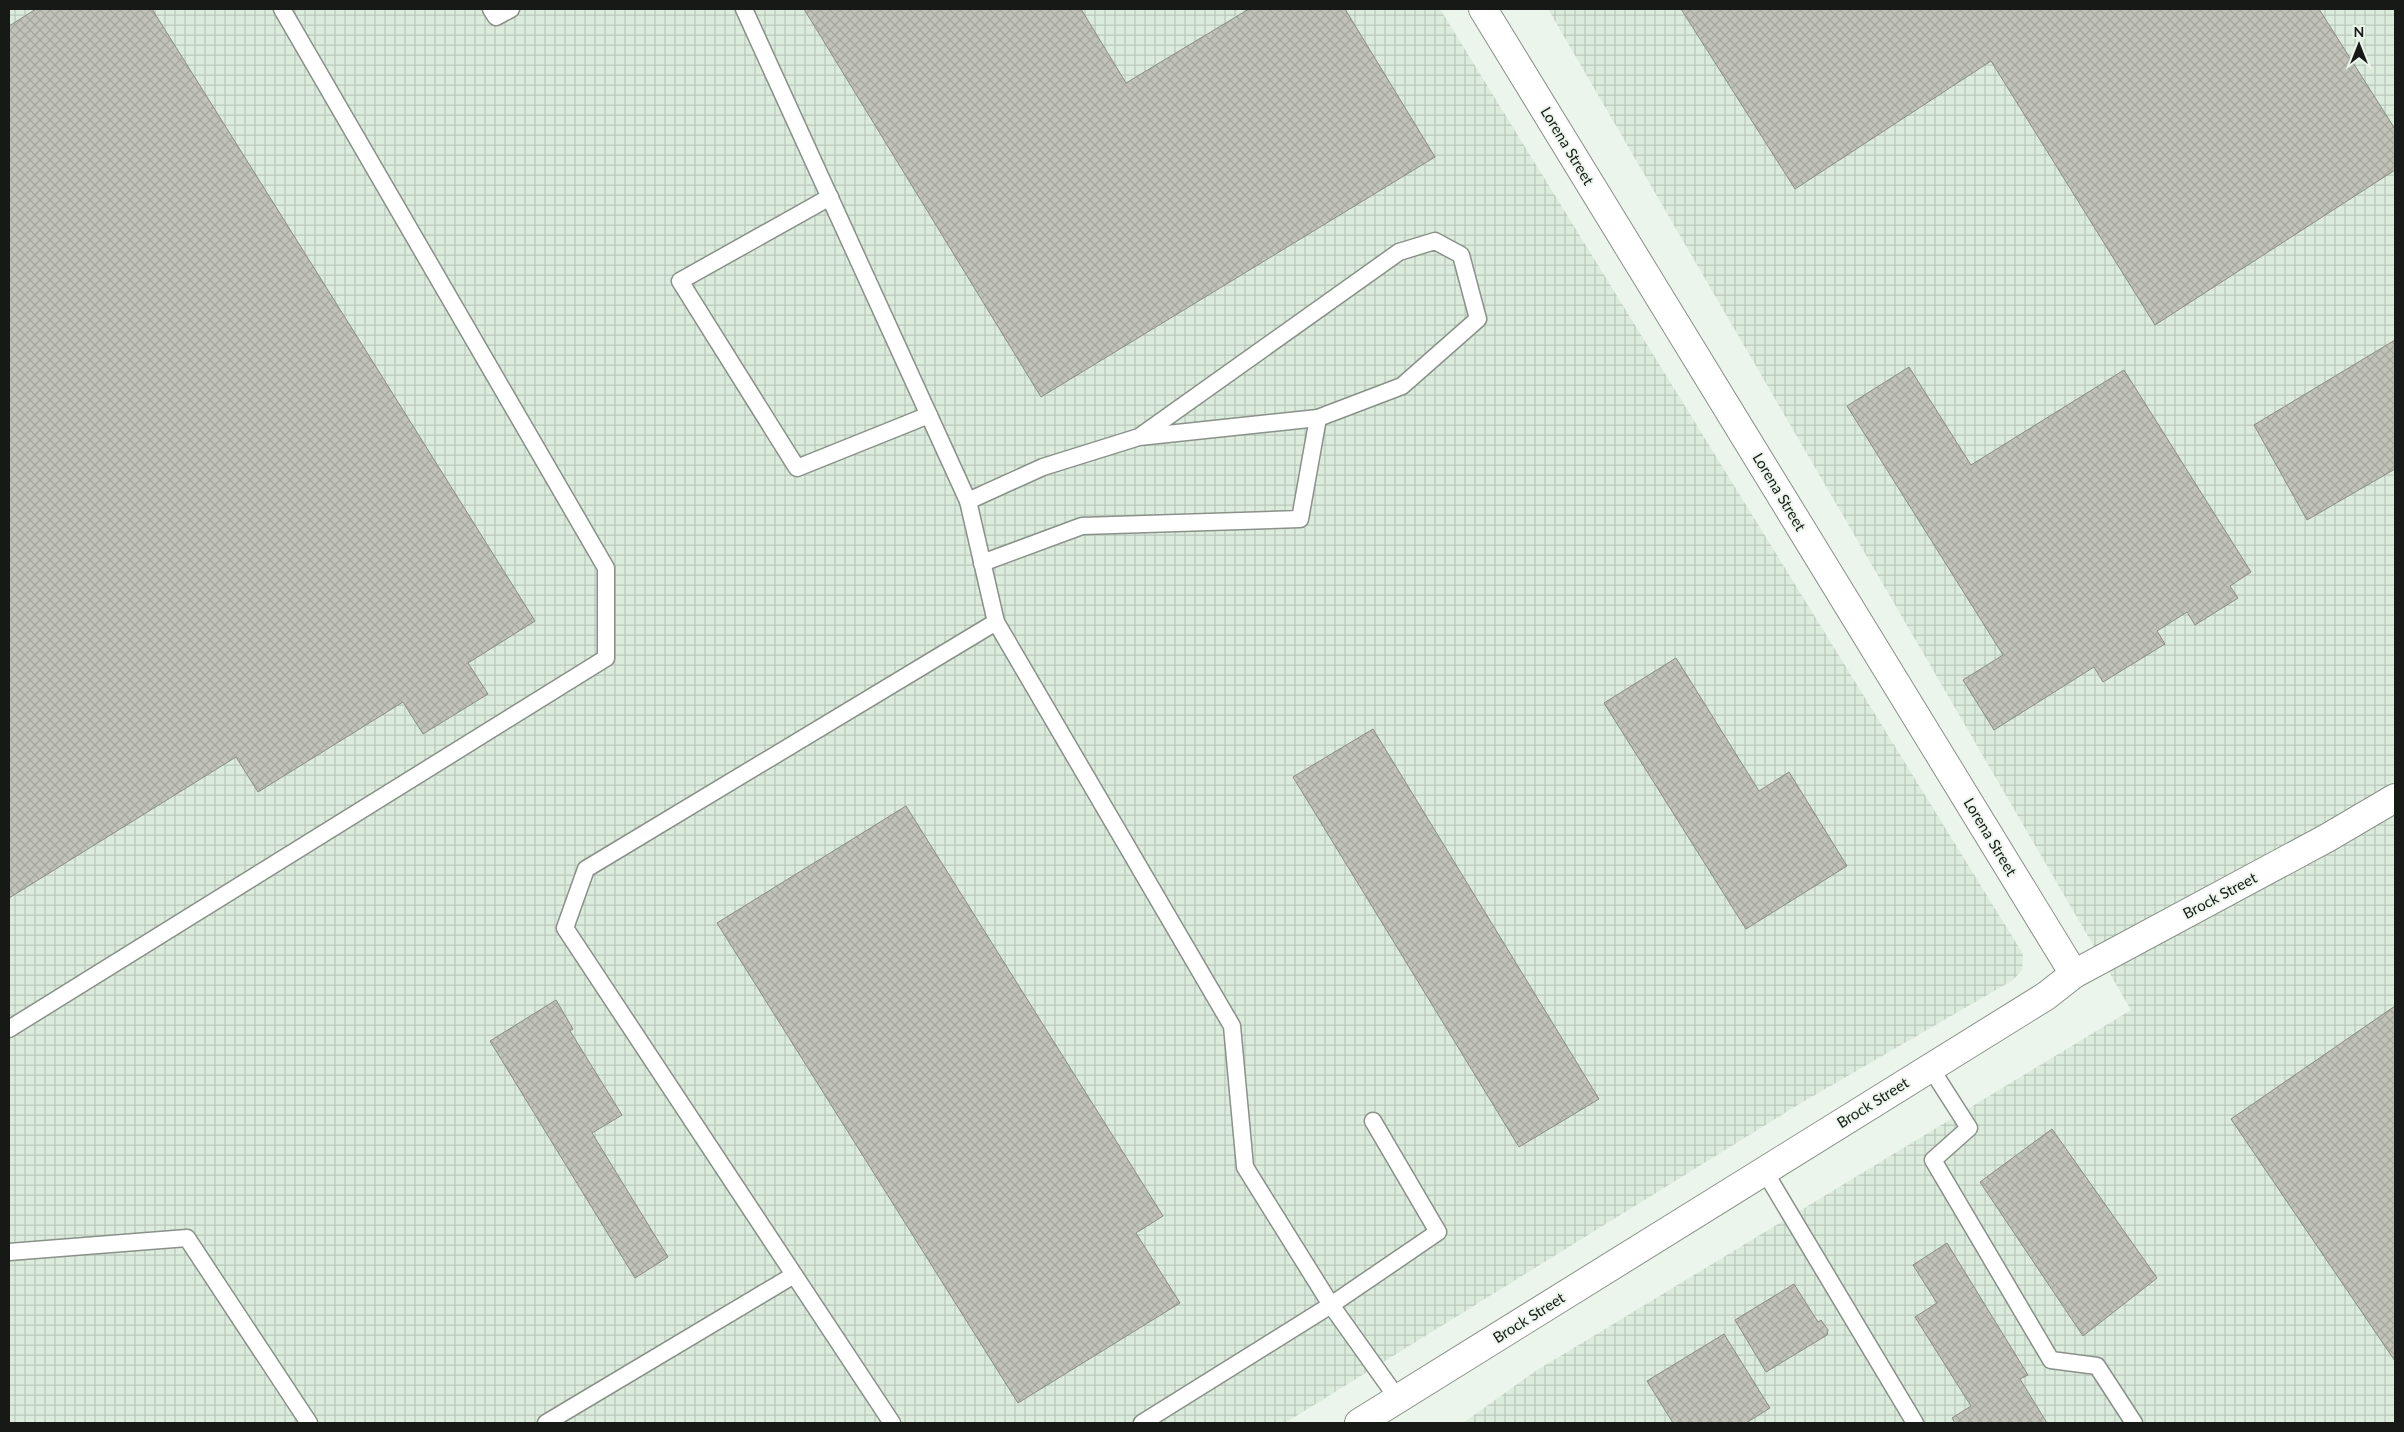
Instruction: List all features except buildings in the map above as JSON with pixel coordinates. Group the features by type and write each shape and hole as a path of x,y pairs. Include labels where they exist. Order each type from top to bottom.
{"street":[{"name":"Lorena Street","path":"1483,9 2074,974"},
{"name":"Brock Street","path":"1359,1423 2046,996 2074,974 2327,838 2395,798"}],"lane":[{"path":"9,1029 606,658 606,568 282,9"},
{"path":"491,9 496,17 510,9"},
{"path":"744,9 968,501 996,622 1232,1026 1245,1167 1330,1305 1398,1399"},
{"path":"830,197 680,281 797,468 929,415"},
{"path":"968,501 1042,467 1139,437 1318,418 1402,386 1478,319 1461,255 1434,241 1399,252 1139,437"},
{"path":"982,563 1082,526 1300,519 1318,418"},
{"path":"892,1423 565,928 586,869 996,622"},
{"path":"1930,1067 1969,1128 1933,1160 2051,1360 2097,1366 2134,1423"},
{"path":"1142,1423 1330,1305 1438,1232 1373,1122"},
{"path":"1765,1172 1915,1423"},
{"path":"9,1252 188,1238 309,1423"},
{"path":"546,1423 794,1275"}],"shaded area":[{"path":"9,9 1440,9 2023,954 2022,970 2013,980 1796,1106 1285,1423 9,1423"},
{"path":"1548,9 2395,9 2395,1423 1463,1423 1534,1372 2131,1010"}]}
